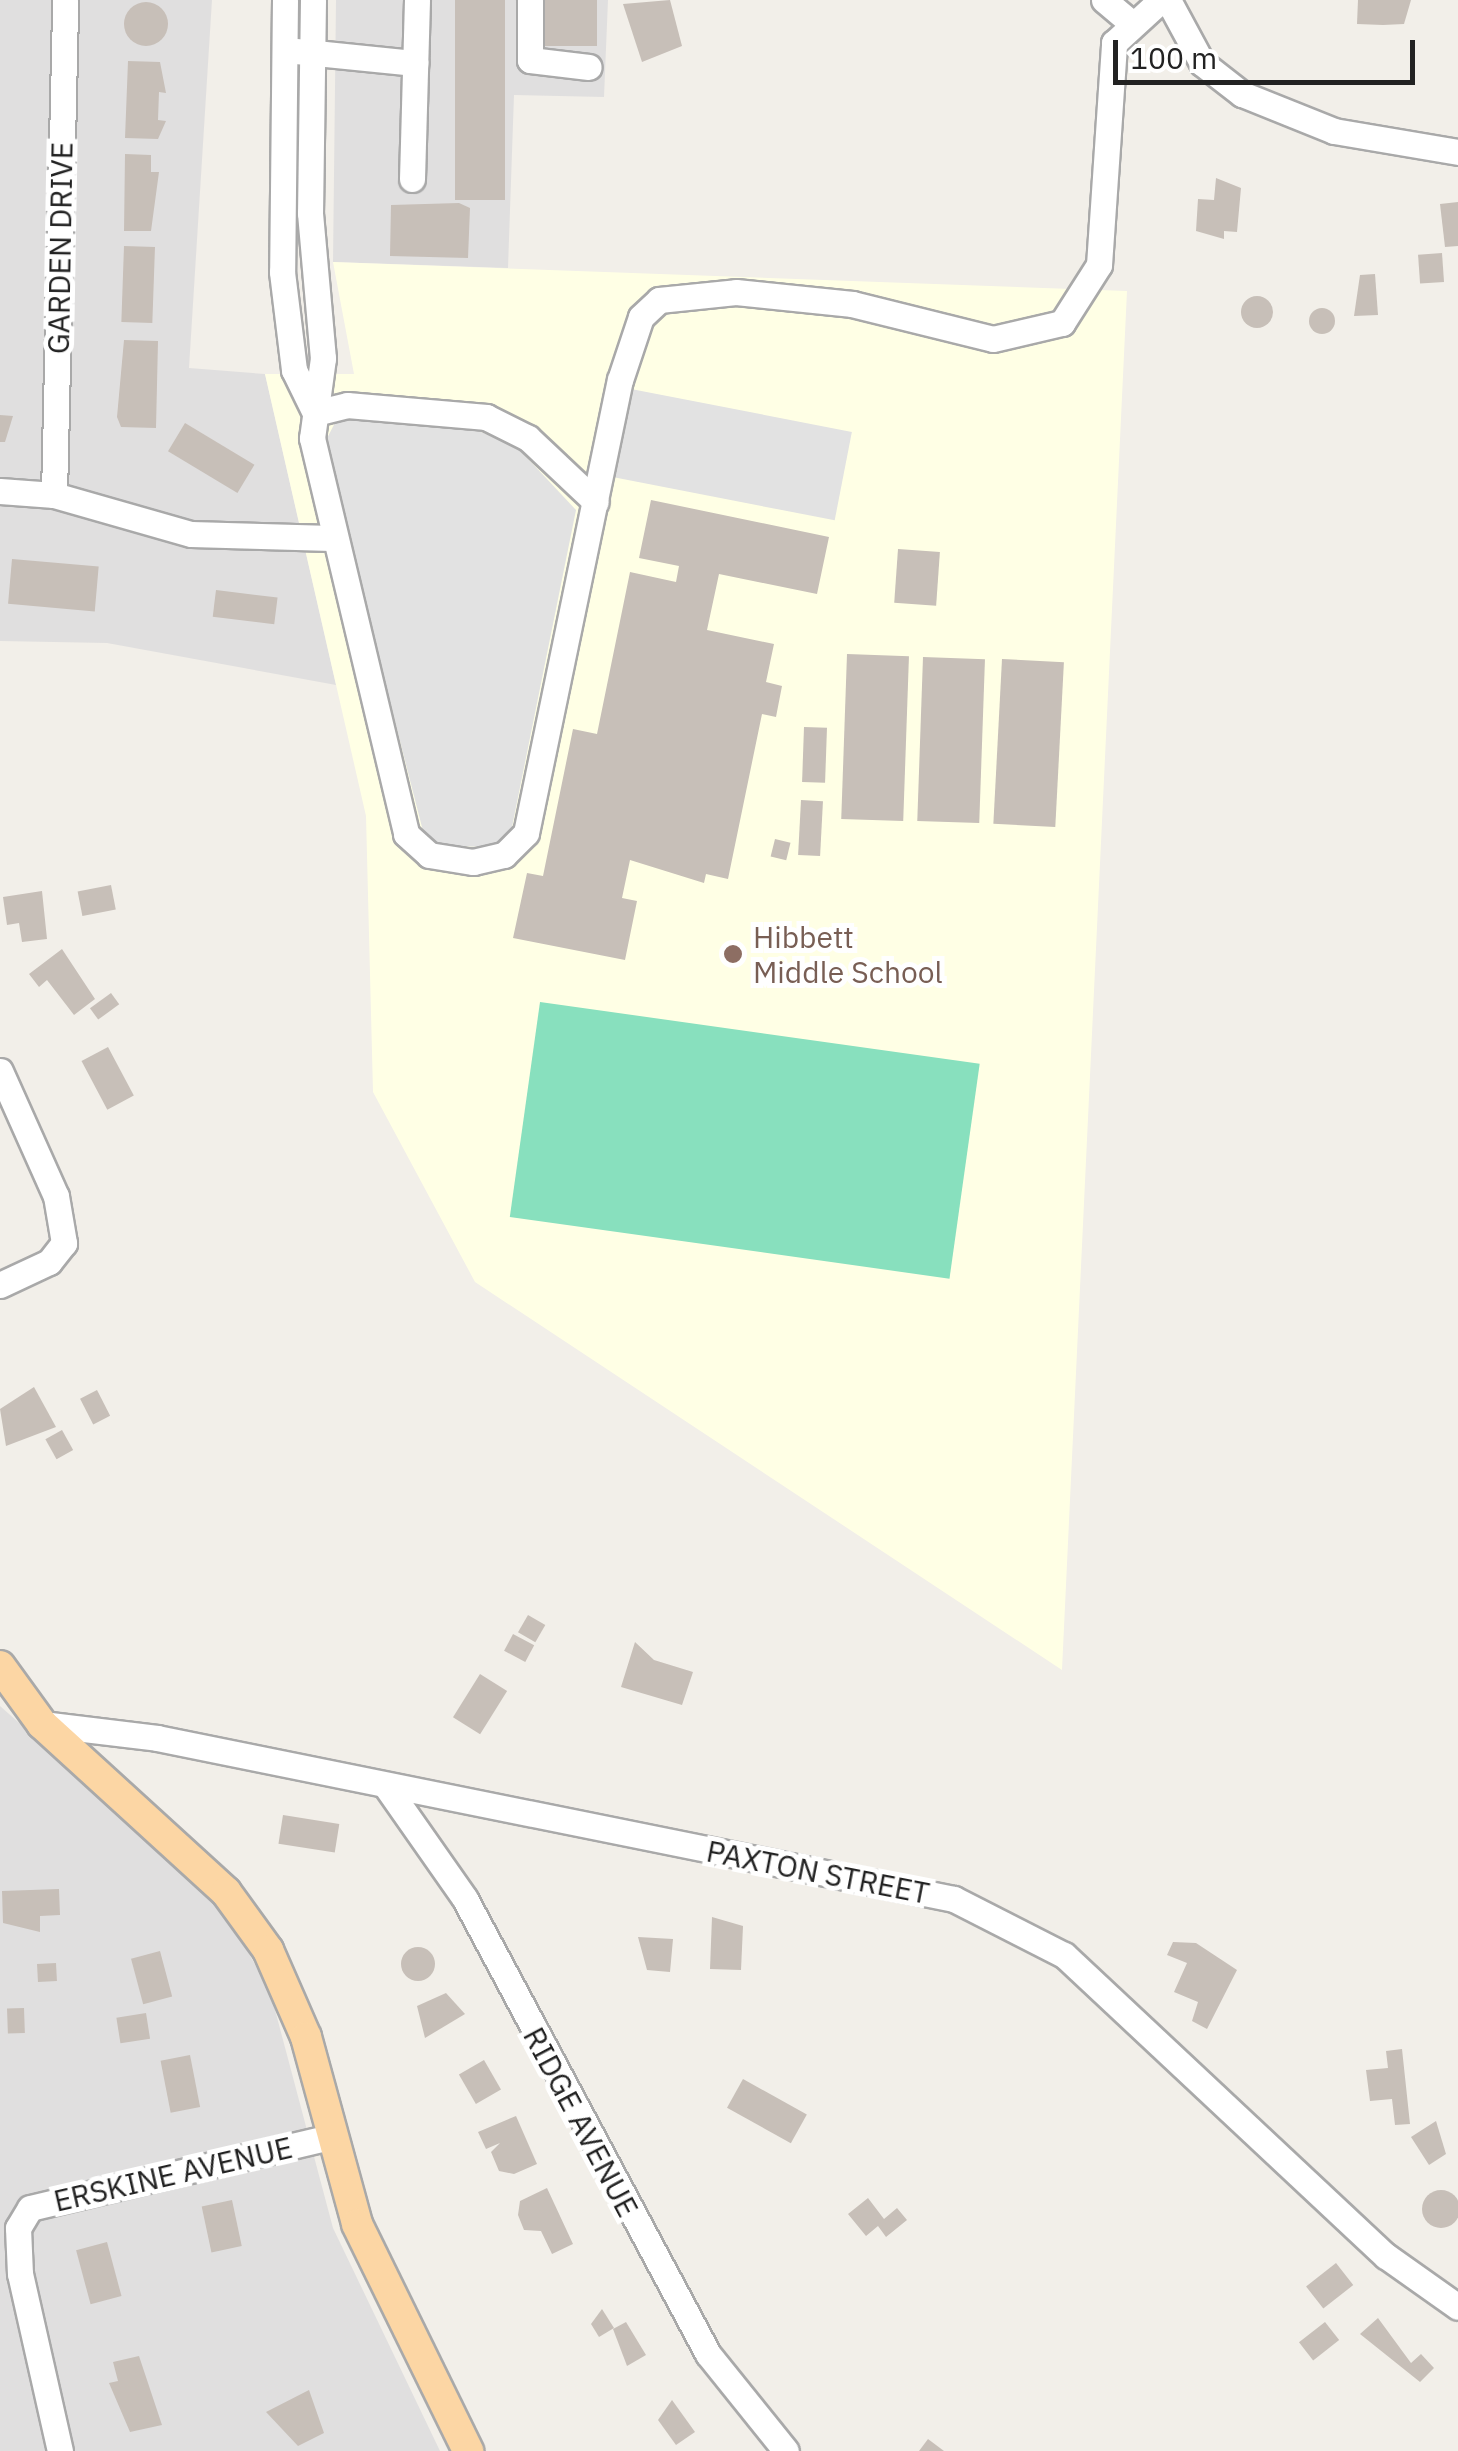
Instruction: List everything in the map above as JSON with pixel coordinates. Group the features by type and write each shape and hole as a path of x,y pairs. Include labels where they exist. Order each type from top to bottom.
{"main road":[{"path":"0,1666 42,1724 192,1858 250,1924 306,2037 326,2138 370,2255 468,2451"}],"street":[{"name":"GARDEN DRIVE","path":"54,495 65,0"},
{"path":"285,0 282,272 294,370 315,413"},
{"path":"313,0 312,269 323,358 315,413 331,538 406,834 429,855 473,862 504,855 526,834 630,344 659,300 786,296 993,339 1062,323 1099,264 1107,68 1128,20 1165,0 1202,63 1242,94 1334,131 1458,152"},
{"path":"412,178 417,0"},
{"path":"530,0 530,60 588,67"},
{"path":"1104,0 1128,20"},
{"path":"284,50 415,63"},
{"path":"315,413 347,406 486,417 528,438 596,502"},
{"path":"0,490 54,495 191,534 331,538"},
{"path":"0,1070 56,1196 64,1243 49,1262 0,1285"},
{"name":"PAXTON STREET","path":"42,1724 907,1886 1000,1918 1102,1986 1386,2256 1458,2307"},
{"name":"RIDGE AVENUE","path":"386,1786 464,1900 708,2354 786,2451"},
{"name":"ERSKINE AVENUE","path":"60,2451 20,2274 18,2228 30,2208 326,2138"}],"shaded area":[{"path":"0,0 212,0 189,368 265,374 336,685 107,643 0,641"},
{"path":"336,0 608,0 604,97 514,95 508,268 333,262"},
{"name":"Hibbett Middle School","path":"333,262 1127,291 1062,1670 475,1282 373,1092 366,816 265,374 354,374"},
{"path":"631,389 852,432 835,520 614,477"},
{"path":"337,419 451,420 516,446 576,510 511,832 492,847 437,846 423,831 324,444"},
{"path":"0,1706 180,1865 232,1924 270,1991 333,2228 440,2451 0,2451"}],"green space":[{"path":"540,1002 980,1064 949,1279 510,1217"}],"building":[{"path":"455,0 505,0 505,200 455,200"},
{"path":"543,0 597,0 597,46 543,46"},
{"path":"670,0 682,46 642,62 623,4"},
{"path":"1358,0 1411,0 1404,24 1383,25 1357,24"},
{"path":"146,2 161,9 168,24 161,39 146,46 131,39 124,24 131,9"},
{"path":"128,61 160,62 166,93 159,92 158,120 166,121 158,139 125,138"},
{"path":"125,154 151,155 151,172 159,172 151,231 124,231"},
{"path":"1216,178 1241,188 1237,232 1224,231 1224,239 1196,231 1198,199 1214,200"},
{"path":"1458,202 1458,246 1445,247 1440,204"},
{"path":"459,203 470,208 468,258 390,256 391,205"},
{"path":"124,246 155,247 152,323 121,322"},
{"path":"1442,253 1444,282 1420,284 1418,255"},
{"path":"1375,274 1378,315 1354,316 1360,275"},
{"path":"1257,296 1268,301 1273,312 1268,323 1257,328 1246,323 1241,312 1246,301"},
{"path":"1322,308 1331,312 1335,321 1331,330 1322,334 1313,330 1309,321 1313,312"},
{"path":"124,340 158,341 156,428 121,427 117,417"},
{"path":"0,415 13,416 5,442 0,442"},
{"path":"185,423 254,465 237,493 168,451"},
{"path":"651,500 829,537 817,594 719,574 707,630 774,644 766,682 782,686 776,717 762,714 728,879 706,874 704,883 630,860 622,898 637,901 625,960 513,938 527,873 543,876 573,729 597,734 630,572 676,582 679,566 639,558"},
{"path":"898,549 940,552 936,606 894,603"},
{"path":"12,559 99,567 95,611 8,604"},
{"path":"216,590 278,598 274,624 213,617"},
{"path":"847,654 909,656 903,821 841,819"},
{"path":"923,657 985,659 979,823 917,821"},
{"path":"1002,659 1064,662 1055,827 993,824"},
{"path":"804,727 827,728 825,783 802,782"},
{"path":"801,800 823,801 820,856 798,855"},
{"path":"775,839 791,843 786,860 771,856"},
{"path":"111,885 116,910 82,916 78,891"},
{"path":"42,891 47,939 22,942 19,923 7,925 3,897"},
{"path":"62,949 95,999 74,1015 47,980 39,987 29,974"},
{"path":"111,993 119,1004 98,1020 90,1008"},
{"path":"108,1047 134,1096 107,1110 82,1061"},
{"path":"34,1387 56,1427 6,1446 0,1409"},
{"path":"97,1390 110,1416 93,1424 80,1399"},
{"path":"62,1430 73,1450 57,1459 45,1439"},
{"path":"528,1615 545,1625 535,1642 518,1632"},
{"path":"513,1634 534,1645 525,1662 504,1651"},
{"path":"635,1642 654,1660 693,1672 682,1705 621,1687"},
{"path":"480,1674 507,1691 480,1734 453,1717"},
{"path":"283,1815 339,1824 335,1853 278,1844"},
{"path":"59,1889 60,1915 40,1916 40,1932 3,1923 2,1891"},
{"path":"712,1917 743,1926 741,1970 710,1969"},
{"path":"638,1937 673,1939 670,1972 647,1970"},
{"path":"1173,1942 1196,1943 1237,1970 1207,2029 1192,2021 1198,2002 1174,1992 1187,1963 1167,1955"},
{"path":"418,1947 430,1952 435,1964 430,1976 418,1981 406,1976 401,1964 406,1952"},
{"path":"160,1951 172,1996 143,2004 131,1959"},
{"path":"56,1963 57,1981 38,1982 37,1964"},
{"path":"446,1993 465,2014 425,2038 417,2006"},
{"path":"24,2008 25,2033 8,2034 7,2009"},
{"path":"146,2013 150,2039 120,2043 116,2018"},
{"path":"1402,2049 1410,2124 1395,2125 1392,2099 1370,2101 1366,2070 1388,2068 1386,2051"},
{"path":"190,2055 200,2107 171,2113 161,2061"},
{"path":"484,2060 501,2089 476,2104 459,2074"},
{"path":"743,2079 807,2114 791,2143 727,2108"},
{"path":"516,2116 537,2164 514,2174 499,2171 491,2152 500,2143 486,2149 478,2132"},
{"path":"1436,2121 1446,2154 1429,2165 1411,2137"},
{"path":"547,2188 573,2244 552,2254 541,2231 524,2230 518,2215 520,2201"},
{"path":"1441,2190 1454,2196 1460,2209 1454,2222 1441,2228 1428,2222 1422,2209 1428,2196"},
{"path":"868,2198 884,2219 897,2208 907,2220 886,2237 878,2226 866,2236 848,2214"},
{"path":"232,2200 242,2246 211,2252 202,2206"},
{"path":"107,2242 121,2296 91,2304 76,2250"},
{"path":"1336,2263 1353,2285 1323,2308 1306,2286"},
{"path":"602,2309 614,2328 599,2337 591,2324"},
{"path":"1378,2318 1411,2363 1421,2354 1434,2368 1420,2382 1360,2334"},
{"path":"626,2322 646,2355 627,2366 613,2329"},
{"path":"1325,2322 1339,2340 1313,2360 1299,2342"},
{"path":"139,2356 162,2425 130,2432 109,2383 118,2381 113,2362"},
{"path":"309,2390 324,2433 298,2446 266,2412"},
{"path":"672,2400 695,2432 676,2445 658,2420"},
{"path":"928,2439 944,2451 919,2451"}],"place":[{"name":"Hibbett Middle School","path":"733,954"}]}
